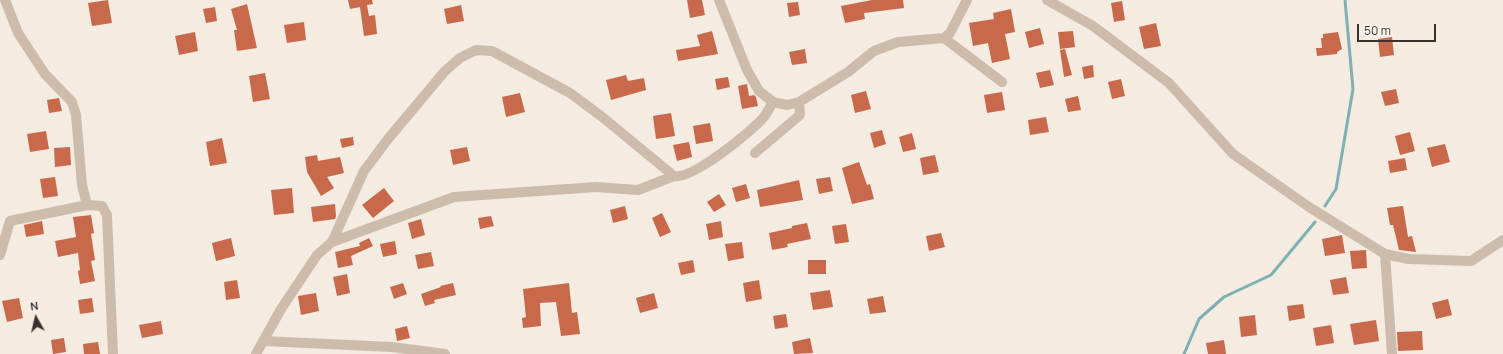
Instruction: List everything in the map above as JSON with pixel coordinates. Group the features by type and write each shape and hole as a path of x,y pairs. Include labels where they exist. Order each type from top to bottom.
{"street":[{"path":"5,0 18,33 37,62 45,74 72,102 76,115 82,185 88,205"},
{"path":"719,0 751,77 759,91 773,102 787,104 799,102 848,72 874,51 898,42 944,38 950,33 967,0"},
{"path":"1047,0 1093,26 1169,83 1233,154 1309,207 1385,254 1409,259 1471,260 1503,240"},
{"path":"944,38 1002,82"},
{"path":"332,242 364,171 384,144 445,71 460,58 476,50 492,51 570,93 601,116 674,176"},
{"path":"256,354 282,309 317,255 332,242 454,197 596,187 638,190 674,176 688,175 706,164 757,123 773,102"},
{"path":"755,153 800,115 799,102"},
{"path":"0,255 10,221 88,205 102,206 107,214 113,354"},
{"path":"1385,254 1392,354"},
{"path":"263,341 392,347 445,354"}],"building":[{"path":"108,0 112,23 92,26 88,3"},
{"path":"348,0 372,0 373,4 367,5 369,16 375,15 377,34 364,36 360,7 350,9"},
{"path":"687,0 702,0 705,15 690,18"},
{"path":"872,0 903,0 904,8 864,13 865,19 845,23 841,6"},
{"path":"1122,1 1125,20 1114,22 1111,3"},
{"path":"798,2 800,15 789,17 787,3"},
{"path":"247,4 257,48 237,51 234,30 237,30 231,9"},
{"path":"461,5 464,21 447,24 444,9"},
{"path":"215,7 217,21 206,23 203,9"},
{"path":"1011,9 1015,32 1005,34 1010,59 992,63 988,43 973,46 969,23 994,19 993,13"},
{"path":"304,22 306,40 287,43 284,25"},
{"path":"1156,23 1161,46 1144,49 1139,27"},
{"path":"1040,28 1044,44 1029,48 1025,32"},
{"path":"712,31 718,54 678,61 676,50 700,46 697,35"},
{"path":"1073,31 1075,47 1060,49 1058,32"},
{"path":"195,32 198,51 179,55 175,36"},
{"path":"1338,32 1342,49 1337,52 1337,54 1317,56 1316,48 1322,48 1321,38 1323,38 1323,34"},
{"path":"1392,37 1394,55 1380,57 1378,39"},
{"path":"805,49 807,63 792,65 789,52"},
{"path":"1065,49 1072,75 1064,77 1060,50"},
{"path":"1093,65 1094,77 1084,79 1082,67"},
{"path":"1050,70 1054,85 1040,88 1036,73"},
{"path":"265,73 270,99 253,102 249,76"},
{"path":"626,75 628,81 644,78 646,90 611,100 606,80"},
{"path":"728,77 730,87 717,90 715,79"},
{"path":"1121,79 1125,96 1112,99 1108,82"},
{"path":"747,84 749,96 754,95 756,97 758,106 742,109 738,86"},
{"path":"1396,89 1399,103 1385,106 1381,92"},
{"path":"866,91 871,109 855,113 851,95"},
{"path":"1002,92 1005,110 987,113 984,95"},
{"path":"520,93 525,112 506,117 502,97"},
{"path":"1078,96 1081,110 1068,112 1065,99"},
{"path":"59,98 62,111 49,113 47,100"},
{"path":"671,113 675,136 656,139 653,116"},
{"path":"1046,117 1049,132 1030,135 1028,120"},
{"path":"710,123 713,141 696,144 693,126"},
{"path":"882,130 886,144 874,148 870,133"},
{"path":"46,131 49,149 30,152 27,134"},
{"path":"1410,132 1415,151 1400,155 1395,136"},
{"path":"912,133 916,149 903,152 899,137"},
{"path":"353,137 354,145 342,148 340,139"},
{"path":"222,138 227,163 210,166 206,142"},
{"path":"689,142 692,157 677,161 673,145"},
{"path":"1445,144 1450,162 1432,167 1427,148"},
{"path":"70,147 71,165 55,167 54,148"},
{"path":"467,147 470,161 453,165 450,150"},
{"path":"317,155 318,161 340,157 344,173 327,177 334,188 321,196 307,172 305,157"},
{"path":"935,155 939,172 923,175 920,158"},
{"path":"1405,158 1407,170 1390,173 1388,161"},
{"path":"859,162 867,185 870,184 874,199 852,204 842,168"},
{"path":"55,177 58,196 43,198 40,179"},
{"path":"830,177 833,191 819,194 816,179"},
{"path":"799,180 803,200 760,207 757,190"},
{"path":"746,184 750,198 736,202 732,188"},
{"path":"292,188 294,213 274,215 271,190"},
{"path":"384,188 394,201 373,218 362,205"},
{"path":"719,194 726,205 714,212 707,202"},
{"path":"335,204 335,219 313,222 311,207"},
{"path":"625,206 628,219 613,223 610,210"},
{"path":"1403,206 1408,237 1412,236 1416,252 1399,250 1393,225 1390,225 1387,208"},
{"path":"662,213 671,232 660,237 652,218"},
{"path":"91,215 94,233 91,234 95,260 91,261 95,281 80,284 78,253 58,257 55,241 76,237 73,217"},
{"path":"491,216 494,226 480,229 478,218"},
{"path":"421,219 425,235 412,239 408,223"},
{"path":"42,221 44,234 26,237 24,225"},
{"path":"721,221 723,237 709,240 706,224"},
{"path":"807,223 811,239 787,244 788,247 772,250 769,233"},
{"path":"846,224 849,242 835,244 832,226"},
{"path":"941,233 945,247 929,251 926,236"},
{"path":"1342,235 1345,253 1325,256 1322,239"},
{"path":"231,238 235,256 216,261 212,243"},
{"path":"369,238 373,246 351,256 353,265 338,268 335,252 360,246 359,243"},
{"path":"395,241 397,254 383,257 380,244"},
{"path":"742,242 744,258 728,261 725,244"},
{"path":"1366,250 1367,268 1352,269 1350,251"},
{"path":"431,252 434,266 418,269 415,255"},
{"path":"693,260 695,272 681,275 678,263"},
{"path":"808,260 826,260 826,274 808,274"},
{"path":"347,274 350,293 337,296 333,277"},
{"path":"1346,277 1349,293 1333,295 1330,280"},
{"path":"237,280 240,298 226,300 224,282"},
{"path":"759,280 762,299 746,302 743,283"},
{"path":"403,283 407,294 394,299 390,287"},
{"path":"453,283 456,295 434,300 435,303 425,306 421,294 441,287 440,286"},
{"path":"569,283 572,313 577,312 580,334 561,336 556,302 540,303 541,326 523,328 522,318 526,317 523,289"},
{"path":"830,290 833,307 813,310 810,293"},
{"path":"316,293 319,311 301,315 298,296"},
{"path":"654,293 658,308 640,313 636,298"},
{"path":"883,296 886,312 870,314 867,299"},
{"path":"19,298 23,318 7,322 2,301"},
{"path":"92,298 94,312 80,314 78,300"},
{"path":"1448,299 1452,315 1436,319 1432,303"},
{"path":"1303,304 1305,318 1289,321 1287,306"},
{"path":"786,314 788,327 775,329 773,316"},
{"path":"1255,315 1257,335 1241,337 1239,317"},
{"path":"1376,320 1379,341 1354,345 1350,324"},
{"path":"161,321 163,334 142,338 139,325"},
{"path":"1331,325 1334,343 1316,346 1313,328"},
{"path":"407,326 410,338 397,341 395,329"},
{"path":"1422,331 1423,350 1398,351 1397,332"},
{"path":"64,338 66,352 53,354 51,340"},
{"path":"810,338 813,353 794,354 792,342"},
{"path":"1224,340 1226,354 1208,354 1206,343"},
{"path":"98,342 100,354 84,354 83,344"}],"waterway":[{"path":"1325,206 1336,189 1353,89 1345,0"},
{"path":"1184,354 1199,319 1224,297 1271,275 1315,222"}]}
